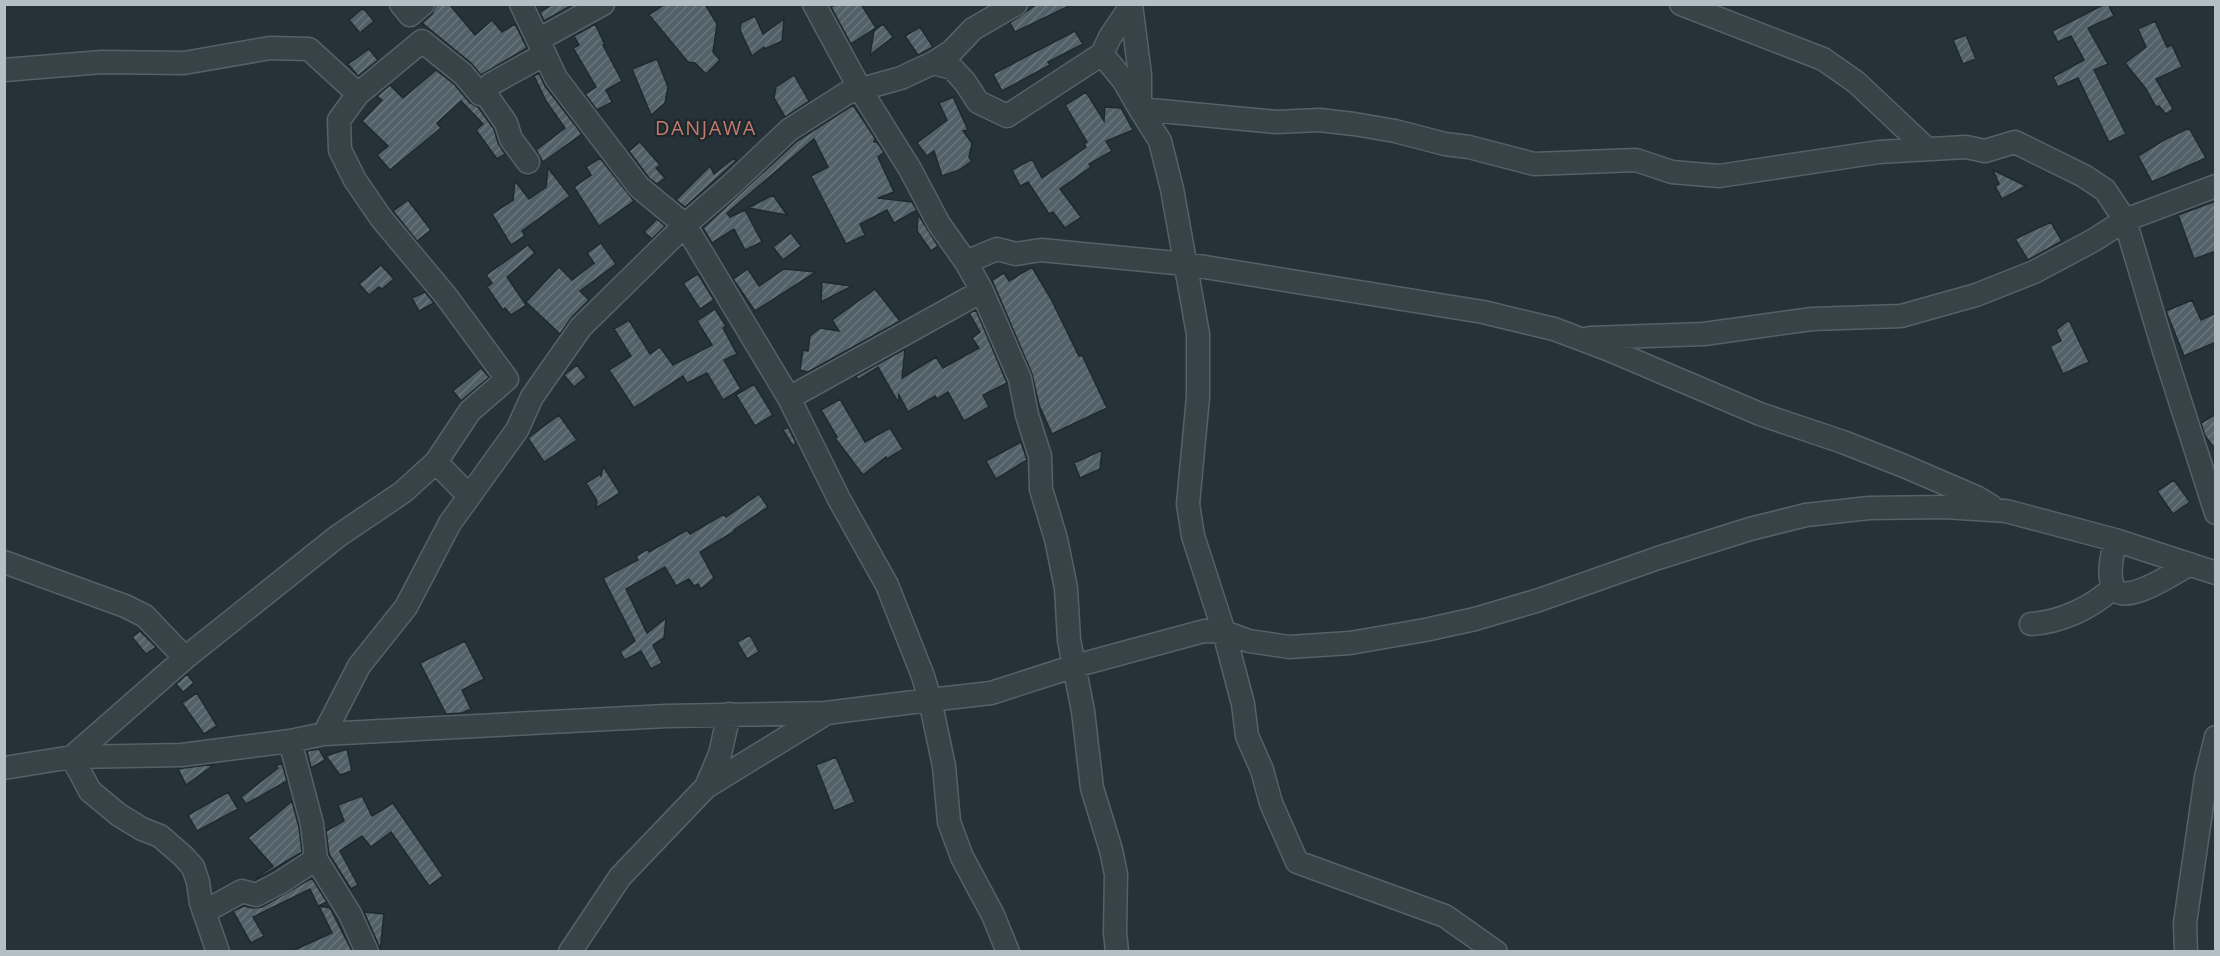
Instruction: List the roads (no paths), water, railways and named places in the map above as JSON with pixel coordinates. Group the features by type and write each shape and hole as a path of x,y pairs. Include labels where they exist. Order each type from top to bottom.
{"street":[{"path":"521,4 556,78 639,187 685,225 789,398 839,499 886,585 923,676 930,700 944,766 949,822 962,857 993,915 1008,951"},
{"path":"485,93 491,84 603,4"},
{"path":"814,4 860,89 910,169 939,224 966,262 982,291 1020,379 1027,415 1040,456 1041,489 1056,539 1066,588 1069,640 1083,711 1092,788 1116,874 1114,932 1117,951"},
{"path":"324,735 359,666 406,607 433,551 450,523 511,438 532,397 581,327 685,225 789,130 847,93 901,78 933,63 952,51 973,30 1016,4"},
{"path":"1681,4 1823,59 1856,82 1926,148"},
{"path":"933,63 952,68 965,82 978,102 1007,116 1102,54 1131,5"},
{"path":"1131,5 1140,75 1140,109"},
{"path":"411,8 422,41 463,74 480,94 485,93"},
{"path":"72,757 185,658 338,536 402,492 436,462 470,411 507,379 446,296 381,218 340,150 339,120 358,94 422,41"},
{"path":"4,70 102,63 183,63 270,48 309,48 358,94"},
{"path":"1102,54 1124,81 1160,141 1172,189 1198,334 1198,397 1188,504 1193,536 1224,632 1243,704 1247,736 1262,770 1271,803 1297,862 1445,916 1496,951"},
{"path":"485,93 506,123 511,138 528,162"},
{"path":"1140,109 1276,122 1319,120 1354,124 1469,147 1534,164 1636,160 1672,172 1719,176 1879,152 1966,147 1985,151 2015,142 2084,176 2105,190 2126,220 2164,351 2216,513"},
{"path":"1580,339 1704,334 1812,319 1901,316 1976,295 2034,272 2126,220 2216,186"},
{"path":"966,262 997,249 1016,254 1041,250 1186,264 1483,312 1554,329 1760,414 1843,442 1904,466 1976,497 1996,510"},
{"path":"789,398 982,291"},
{"path":"436,462 469,496"},
{"path":"4,768 72,757 182,755 324,735 729,714 826,713 991,693 1075,666 1204,631 1224,632 1249,641 1289,647 1350,643 1475,619 1539,600 1658,558 1806,515 1869,508 1946,507 1996,510 2115,540 2216,573"},
{"path":"2115,540 2111,579 2117,593 2124,595 2150,586 2190,564"},
{"path":"4,562 125,606 145,616 185,658"},
{"path":"2031,624 2050,623 2061,619 2097,602 2113,588"},
{"path":"570,951 620,877 706,787 826,713"},
{"path":"706,787 720,754 729,714"},
{"path":"2186,951 2185,923 2206,777 2216,737"},
{"path":"290,741 312,824 316,859 350,914 367,951"},
{"path":"72,757 90,791 119,815 142,829 160,836 193,867 204,912 218,951"},
{"path":"204,912 242,891 256,895 316,859"}],"district":[{"name":"DANJAWA","path":"706,127"}]}
